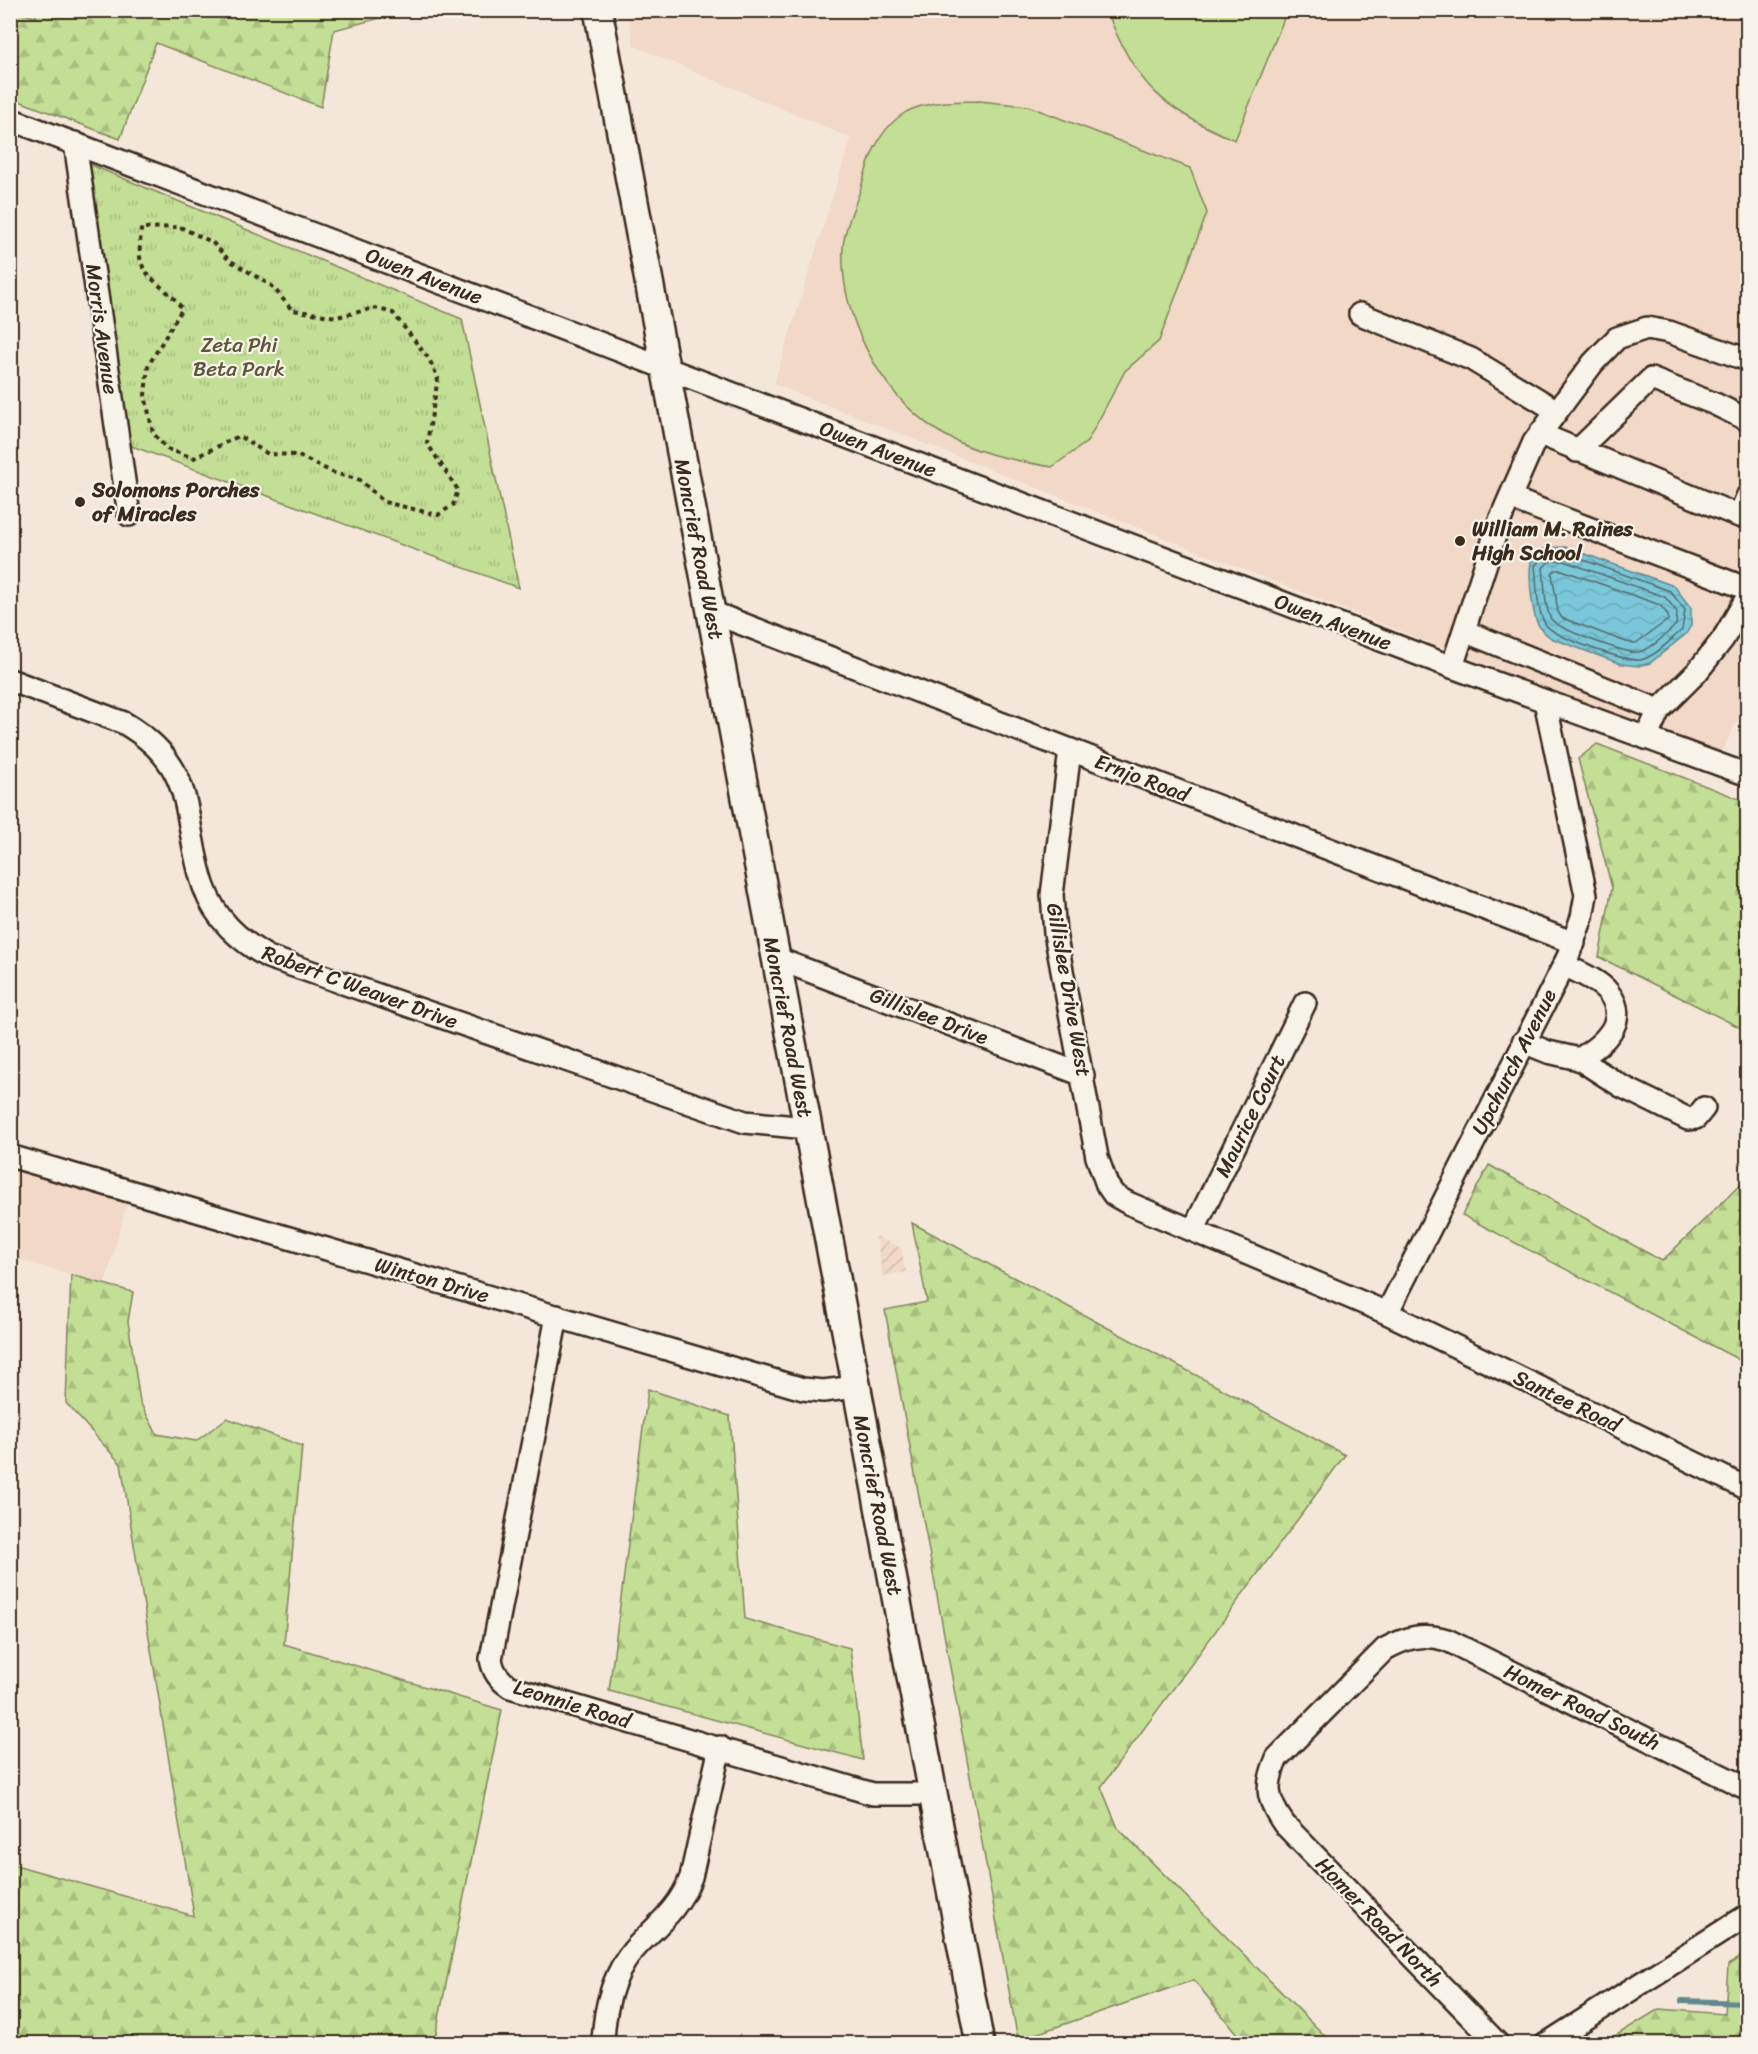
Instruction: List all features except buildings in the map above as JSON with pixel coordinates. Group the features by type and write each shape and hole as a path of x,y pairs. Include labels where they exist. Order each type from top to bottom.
{"main road":[{"name":"Moncrief Road West","path":"598,10 980,2043"}],"street":[{"name":"Owen Avenue","path":"10,119 1452,667 1748,775"},
{"name":"Morris Avenue","path":"75,143 129,515"},
{"path":"1360,314 1471,358 1557,411"},
{"path":"1452,667 1510,498 1534,442 1593,363 1617,338 1647,328 1669,332 1748,360"},
{"path":"1577,451 1651,379 1748,420"},
{"path":"1540,434 1743,518 1748,495"},
{"path":"1510,498 1748,589"},
{"path":"1646,738 1659,710 1696,672 1723,639 1748,596"},
{"name":"Ernjo Road","path":"711,612 1574,943"},
{"path":"1464,631 1659,710"},
{"name":"Robert C Weaver Drive","path":"10,680 124,723 141,733 159,751 174,770 184,790 204,886 213,907 244,942 268,957 745,1122 807,1128"},
{"name":"Upchurch Avenue","path":"1387,1313 1574,943 1586,895 1545,701"},
{"name":"Gillislee Drive West","path":"1070,750 1052,895 1055,933 1097,1158 1107,1185 1114,1195 1158,1218 1194,1229"},
{"name":"Gillislee Drive","path":"775,958 1083,1075"},
{"path":"1564,965 1608,992 1614,1006 1615,1022 1610,1037 1579,1059"},
{"name":"Maurice Court","path":"1194,1229 1305,1003"},
{"path":"1523,1042 1548,1052 1579,1059 1621,1086 1688,1119 1696,1118 1704,1108"},
{"name":"Winton Drive","path":"10,1156 803,1389 823,1391 856,1387"},
{"path":"1194,1229 1387,1313"},
{"name":"Santee Road","path":"1387,1313 1748,1489"},
{"name":"Leonnie Road","path":"557,1316 491,1659 492,1667 502,1682 510,1687 720,1747 873,1794 934,1794"},
{"name":"Homer Road South","path":"1268,1794 1269,1777 1277,1758 1385,1649 1413,1637 1429,1635 1447,1640 1748,1789"},
{"path":"603,2043 609,1999 621,1969 639,1943 666,1920 686,1892 720,1747"},
{"name":"Homer Road North","path":"1268,1794 1284,1824 1498,2043"},
{"path":"1546,2043 1748,1915"}],"path":[{"path":"180,227 212,242 229,260 272,286 292,310 337,317 375,308 393,313 429,359 438,378 427,443 458,490 453,505 438,515 384,502 360,480 334,473 297,455 268,454 240,436 194,458 167,449 153,433 145,395 148,366 182,309 176,299 154,281 140,259 141,228 180,227"}],"shaded area":[{"name":"William M. Raines High School","path":"627,11 1747,11 1748,699 1719,757 774,384 851,138 634,46"},
{"path":"10,1168 127,1204 105,1283 11,1258"},
{"path":"876,1236 901,1248 906,1272 883,1276"}],"green space":[{"path":"37,10 397,11 396,14 334,30 321,107 156,43 120,139 11,98 11,11 36,17"},
{"path":"1107,11 1287,11 1235,140 1189,118 1154,92 1128,57"},
{"path":"979,101 1028,106 1190,168 1207,213 1159,341 1125,371 1087,442 1052,467 1007,458 964,445 936,430 916,414 881,374 856,325 848,299 844,273 845,233 878,141 900,116 918,107 927,104"},
{"name":"Zeta Phi Beta Park","path":"84,162 462,319 519,588 126,444"},
{"path":"1597,744 1747,802 1747,1031 1599,957 1612,888 1578,759"},
{"path":"1489,1165 1662,1261 1747,1178 1747,1364 1462,1215"},
{"path":"912,1223 1345,1455 1101,1787 1118,1828 1332,2043 1244,2043 1194,1980 1018,2040 885,1310 927,1302"},
{"path":"71,1275 133,1292 128,1321 140,1402 157,1434 196,1441 227,1418 302,1446 284,1644 502,1710 434,2043 11,2043 12,1864 194,1916 121,1464 66,1403"},
{"path":"648,1389 730,1416 745,1619 850,1648 863,1760 609,1691"},
{"path":"1747,1953 1747,2043 1612,2043 1610,2039 1659,2009 1725,2014 1728,1965"}],"water":[{"path":"1565,547 1674,586 1691,608 1691,625 1686,634 1650,663 1639,666 1621,664 1551,638 1536,620 1530,567 1537,552 1548,548"}],"waterway":[{"path":"1682,2001 1748,2003"}],"place":[{"name":"Solomons Porches of Miracles","path":"80,502"},
{"name":"William M. Raines High School","path":"1460,541"}]}
